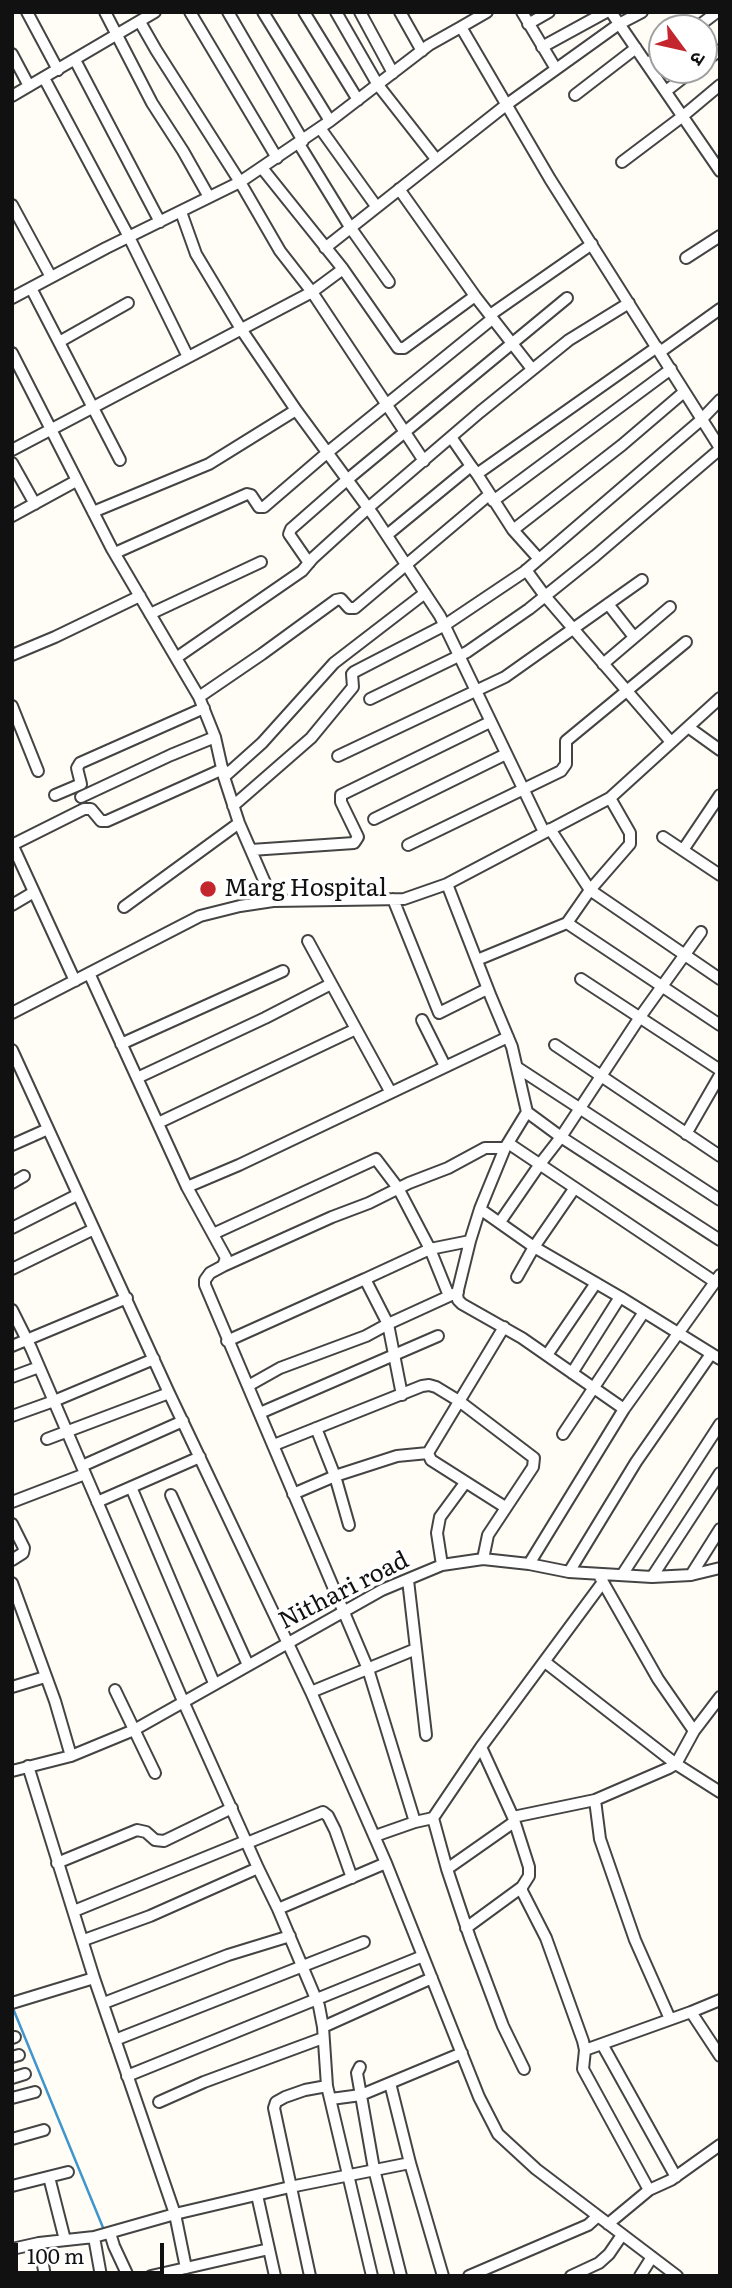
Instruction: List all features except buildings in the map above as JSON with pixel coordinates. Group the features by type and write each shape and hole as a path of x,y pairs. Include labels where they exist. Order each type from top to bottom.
{"street":[{"path":"27,12 58,70"},
{"path":"105,12 152,103 183,150 209,197"},
{"path":"190,12 277,158"},
{"path":"228,12 350,228 389,282"},
{"path":"263,12 325,125 376,206"},
{"path":"304,12 358,100"},
{"path":"336,12 378,85 436,159"},
{"path":"360,12 393,73"},
{"path":"400,12 422,51"},
{"path":"12,298 262,168 325,125 422,51 487,12"},
{"path":"522,12 556,69"},
{"path":"528,24 549,12"},
{"path":"542,47 609,12 718,164"},
{"path":"325,248 506,104 619,24 642,12"},
{"path":"12,96 147,16 156,50 240,181 280,251 312,292 424,461"},
{"path":"370,699 459,656 545,596 595,556 719,447 550,179 461,27"},
{"path":"575,95 636,48"},
{"path":"12,54 29,86"},
{"path":"75,60 160,222"},
{"path":"44,78 129,237 188,357"},
{"path":"666,91 675,84"},
{"path":"622,162 720,85"},
{"path":"262,168 342,270 398,348 404,348 475,296"},
{"path":"399,189 475,296 532,369"},
{"path":"12,205 51,277"},
{"path":"181,212 196,254 241,329 296,410 369,508 445,625 523,789 547,831 590,890 720,979"},
{"path":"687,258 720,236"},
{"path":"114,553 247,494 251,495 259,507 264,507 491,317 592,244"},
{"path":"12,450 312,292 342,270"},
{"path":"31,288 120,460"},
{"path":"309,563 289,532 348,479 568,298"},
{"path":"59,342 128,303"},
{"path":"176,658 302,571 369,508 532,369 569,340 629,303"},
{"path":"387,535 474,470 720,309"},
{"path":"12,353 114,553 199,696 215,737 239,823 273,901"},
{"path":"199,696 336,600 341,599 349,608 355,608 492,498 671,369"},
{"path":"513,530 622,445 684,392"},
{"path":"233,806 311,738 353,687 354,672 445,625 526,570 720,401"},
{"path":"93,512 209,464 296,410"},
{"path":"451,437 513,530 540,559"},
{"path":"12,463 34,504"},
{"path":"12,516 76,481"},
{"path":"150,614 261,562"},
{"path":"526,570 545,596 671,742"},
{"path":"338,756 505,677 642,580"},
{"path":"75,981 12,845 84,809 91,809 101,821 107,821 223,773 262,743 334,663 425,593"},
{"path":"12,655 55,638 140,596"},
{"path":"608,604 634,637"},
{"path":"603,664 670,607"},
{"path":"408,845 561,771 566,764 566,741 686,642"},
{"path":"12,1013 200,916 273,901 404,899 447,884 610,798 720,698"},
{"path":"12,706 38,771"},
{"path":"55,796 81,784 77,768 80,763 204,708"},
{"path":"251,850 354,843 358,837 341,802 341,795 490,722"},
{"path":"688,727 720,750"},
{"path":"12,740 24,736"},
{"path":"81,797 215,737"},
{"path":"374,819 506,754"},
{"path":"683,850 720,795"},
{"path":"477,960 567,923 590,890 628,847 631,838 610,798"},
{"path":"124,907 239,823"},
{"path":"663,837 720,875"},
{"path":"447,884 508,1037 527,1112 720,1240"},
{"path":"12,905 34,892"},
{"path":"393,899 439,1013 487,989"},
{"path":"567,923 720,1025"},
{"path":"500,1222 701,932"},
{"path":"308,941 390,1091"},
{"path":"121,1044 283,971"},
{"path":"89,974 187,1187 226,1258 223,1266"},
{"path":"581,979 720,1073 686,1133"},
{"path":"138,1078 331,984"},
{"path":"422,1020 444,1066"},
{"path":"158,1123 356,1030"},
{"path":"187,1187 239,1166 390,1091 508,1037"},
{"path":"555,1045 720,1156"},
{"path":"12,1051 169,1393 311,1692 375,1836 479,2097 498,2134 536,2169 677,2276"},
{"path":"518,1068 720,1200"},
{"path":"248,1386 281,1368 366,1336 453,1294 480,1209 506,1145 527,1112"},
{"path":"12,1145 48,1129"},
{"path":"415,1822 368,1669 274,1445 227,1341 205,1285 210,1273 485,1149 506,1145 540,1164 574,1189 718,1279 677,1332 624,1409 529,1564"},
{"path":"213,1234 373,1160 379,1161 398,1188 458,1300 547,1355 624,1409"},
{"path":"12,1183 24,1176"},
{"path":"517,1277 574,1189"},
{"path":"12,1228 78,1195"},
{"path":"480,1209 534,1247 716,1356 636,1462 569,1572"},
{"path":"12,1269 94,1229"},
{"path":"227,1341 430,1249 470,1241"},
{"path":"365,1279 388,1324 402,1395"},
{"path":"547,1355 596,1283"},
{"path":"572,1373 620,1297"},
{"path":"12,1346 127,1298"},
{"path":"12,1310 316,2000 323,2032 327,2086 372,2276"},
{"path":"563,1433 644,1312"},
{"path":"428,1453 504,1327"},
{"path":"260,1413 438,1336"},
{"path":"12,1416 154,1359"},
{"path":"12,1377 39,1367"},
{"path":"274,1445 429,1385 460,1401 534,1458 533,1467 488,1535 483,1559"},
{"path":"47,1439 169,1393"},
{"path":"12,1502 183,1421"},
{"path":"622,1575 720,1424"},
{"path":"316,1429 335,1476 349,1525"},
{"path":"293,1494 335,1476 397,1456 428,1453"},
{"path":"428,1453 431,1460 505,1507"},
{"path":"97,1502 200,1457"},
{"path":"652,1577 720,1473"},
{"path":"442,1566 437,1533 440,1517 465,1483"},
{"path":"131,1487 214,1683"},
{"path":"171,1495 248,1665"},
{"path":"12,1524 23,1548 21,1556 12,1560"},
{"path":"691,1575 720,1529"},
{"name":"Nithari road","path":"12,1771 71,1756 134,1730 382,1590 442,1566 483,1559 529,1564 601,1578 622,1575 691,1575 720,1568"},
{"path":"375,1836 433,1818 601,1578 658,1679 694,1731"},
{"path":"408,1580 426,1735"},
{"path":"12,1583 17,1608 55,1701 71,1756"},
{"path":"311,1692 416,1649"},
{"path":"544,1661 676,1763 720,1792"},
{"path":"12,1688 45,1676"},
{"path":"115,1690 156,1773"},
{"path":"447,1869 514,1820 595,1800 676,1763 694,1731 719,1700"},
{"path":"466,1928 522,1887 530,1872 514,1820 481,1747"},
{"path":"28,1766 94,1978 175,2214 183,2271"},
{"path":"595,1800 600,1839 635,1940 670,2019"},
{"path":"57,1863 136,1830 146,1832 155,1840 164,1841 232,1808"},
{"path":"74,1911 323,1812 335,1830 352,1878"},
{"path":"433,1818 466,1928 503,2026 524,2069"},
{"path":"278,1909 386,1863"},
{"path":"84,1940 150,1916 258,1868"},
{"path":"522,1887 546,1938 585,2050 582,2065 587,2078 649,2190"},
{"path":"104,2003 228,1955 290,1936"},
{"path":"115,2040 364,1942"},
{"path":"127,2076 423,1956"},
{"path":"14,2003 94,1978"},
{"path":"159,2102 323,2032 432,1978"},
{"path":"585,2050 720,2000"},
{"path":"691,2012 720,2056"},
{"path":"602,2044 676,2176"},
{"path":"331,2099 361,2095 462,2053"},
{"path":"360,2067 357,2073 374,2169 401,2276"},
{"path":"12,2078 25,2074"},
{"path":"390,2083 443,2276"},
{"path":"310,2276 274,2108 276,2102 285,2097 327,2086"},
{"path":"12,2098 35,2092"},
{"path":"12,2139 44,2130"},
{"path":"608,2224 649,2190 660,2187 720,2145"},
{"path":"12,2249 104,2234 175,2214 410,2162"},
{"path":"12,2186 68,2172"},
{"path":"49,2177 65,2240"},
{"path":"257,2195 275,2276"},
{"path":"469,2276 588,2225 598,2216"},
{"path":"102,2276 104,2234"},
{"path":"104,2234 114,2246 128,2276"},
{"path":"571,2276 599,2263 622,2235"},
{"path":"38,2244 45,2276"},
{"path":"151,2276 183,2271 269,2249"},
{"path":"640,2276 652,2257"}],"waterway":[{"path":"12,2006 104,2230"}],"place":[{"name":"Marg Hospital","path":"208,889"}]}
